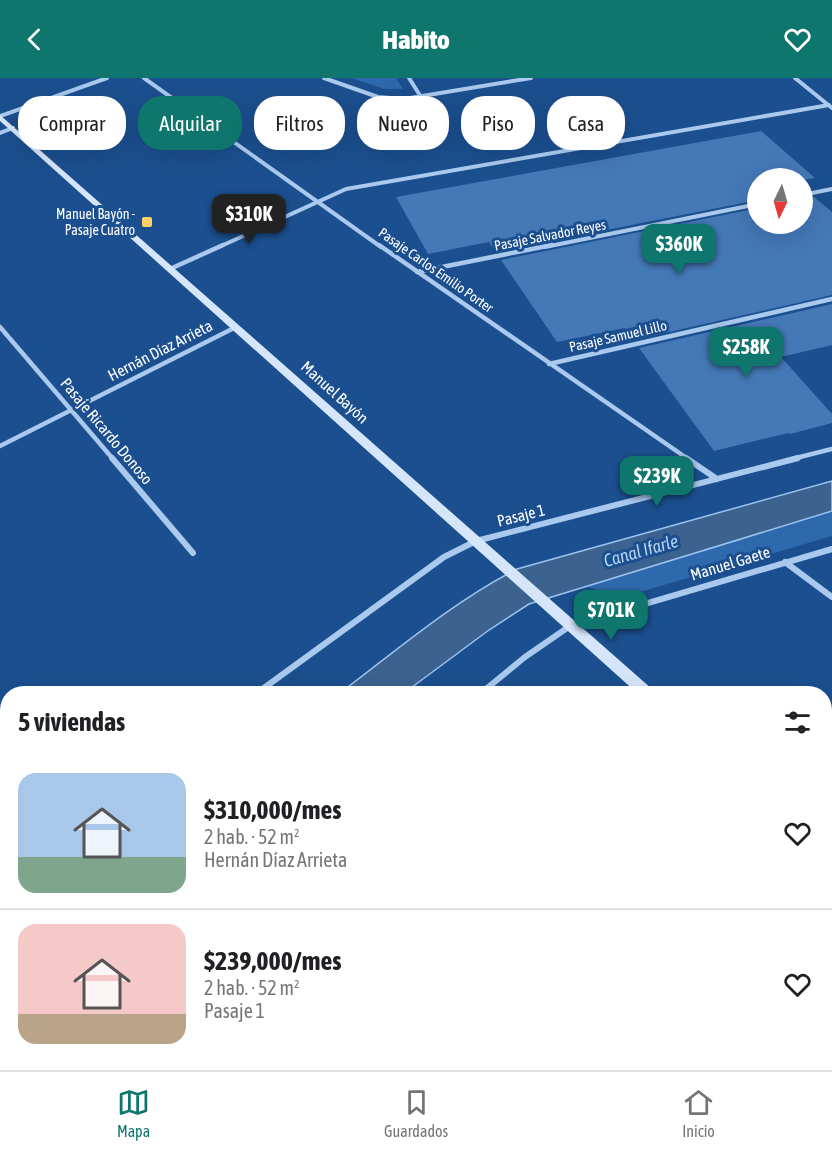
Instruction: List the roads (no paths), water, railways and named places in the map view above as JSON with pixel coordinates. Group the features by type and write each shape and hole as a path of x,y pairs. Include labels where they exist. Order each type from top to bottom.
{"street":[{"path":"0,116 107,78"},
{"name":"Pasaje Carlos Emilio Porter","path":"144,78 417,272 717,479"},
{"path":"324,78 375,96"},
{"path":"409,78 420,96"},
{"path":"427,96 531,78"},
{"path":"795,78 830,107"},
{"path":"170,269 346,189 830,107"},
{"name":"Manuel Bayón","path":"0,116 639,686"},
{"path":"0,132 13,128"},
{"path":"813,193 832,189"},
{"name":"Pasaje Salvador Reyes","path":"417,272 747,206"},
{"name":"Pasaje Samuel Lillo","path":"549,364 832,299"},
{"name":"Pasaje Ricardo Donoso","path":"0,327 193,553"},
{"name":"Hernán Díaz Arrieta","path":"0,446 236,327"},
{"name":"Pasaje 1","path":"267,686 444,557 476,541 832,449"},
{"name":"Manuel Gaete","path":"490,686 525,657 570,626 832,549"},
{"path":"785,562 832,597"}],"water":[{"name":"Canal Ifarle","path":"832,481 832,511 529,604 489,630 413,686 349,686 448,611 517,569"}],"place":[{"name":"Manuel Bayón - Pasaje Cuatro","path":"147,222"}]}
